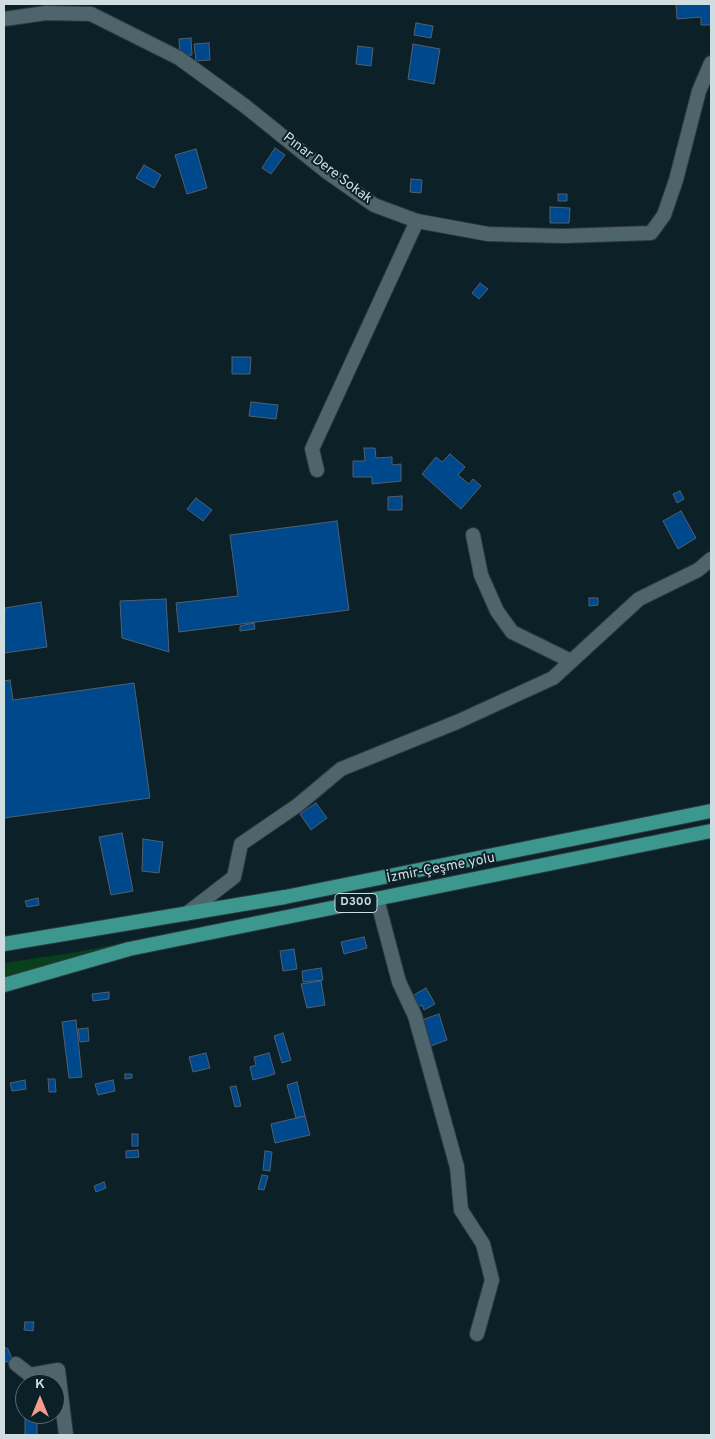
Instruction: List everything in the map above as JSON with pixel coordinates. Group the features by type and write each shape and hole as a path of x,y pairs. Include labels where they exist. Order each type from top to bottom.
{"highway":[{"name":"İzmir-Çeşme yolu","path":"4,944 284,897 711,811"},
{"name":"İzmir-Çeşme yolu","path":"4,985 128,949 711,831"}],"street":[{"name":"Pınar Dere Sokak","path":"4,19 46,13 92,14 135,34 179,58 245,106 327,172 374,205 417,220 488,234 563,236 652,233 664,214 676,180 699,91 711,63"},
{"path":"317,470 312,449 417,220"},
{"path":"472,535 481,575 497,611 512,632 571,661"},
{"path":"186,914 234,877 241,844 298,806 342,769 457,722 553,678 639,599 698,570 711,559"},
{"path":"377,899 399,982 414,1016 457,1167 461,1210 483,1244 492,1280 477,1334"},
{"path":"16,1364 30,1375 58,1370 66,1435"}],"green space":[{"path":"147,938 4,982 4,963 77,952"}],"building":[{"path":"676,4 711,4 711,25 701,25 701,17 677,19"},
{"path":"416,23 433,26 431,38 414,35"},
{"path":"191,38 192,55 180,56 179,39"},
{"path":"209,43 210,60 196,61 194,44"},
{"path":"413,44 440,49 434,84 408,79"},
{"path":"358,46 373,48 371,66 356,64"},
{"path":"275,148 285,155 271,174 262,168"},
{"path":"196,149 207,188 187,194 175,155"},
{"path":"144,165 161,175 154,188 136,178"},
{"path":"411,179 422,180 421,193 410,192"},
{"path":"558,194 567,194 567,201 558,201"},
{"path":"550,207 570,208 569,223 550,223"},
{"path":"480,283 488,289 479,299 472,293"},
{"path":"232,357 251,357 250,374 232,374"},
{"path":"251,402 278,405 276,419 249,416"},
{"path":"364,448 375,448 376,458 392,457 392,465 401,464 401,481 372,484 372,477 353,477 353,461 365,461"},
{"path":"450,454 465,467 458,475 469,484 473,479 481,486 461,509 422,474 436,457 442,462"},
{"path":"680,491 684,499 677,503 673,494"},
{"path":"402,496 402,510 388,510 388,497"},
{"path":"196,498 212,510 203,521 187,509"},
{"path":"681,511 696,538 678,549 663,521"},
{"path":"337,521 349,610 179,632 176,603 238,596 230,535"},
{"path":"589,598 598,598 598,605 589,606"},
{"path":"166,599 169,652 122,638 120,601"},
{"path":"41,602 47,647 4,653 5,608"},
{"path":"254,623 255,629 240,631 240,626"},
{"path":"10,680 13,700 134,683 150,798 4,818 4,681"},
{"path":"316,803 327,818 311,830 300,814"},
{"path":"122,833 133,891 111,895 99,837"},
{"path":"143,839 163,842 159,873 142,871"},
{"path":"38,898 39,905 27,907 25,901"},
{"path":"364,937 367,948 344,954 341,942"},
{"path":"294,949 297,969 283,971 280,951"},
{"path":"321,968 323,980 303,982 302,971"},
{"path":"321,981 325,1005 307,1008 301,984"},
{"path":"426,988 435,1004 424,1010 422,1005 419,1007 412,996"},
{"path":"109,992 109,999 93,1001 92,994"},
{"path":"439,1014 447,1040 428,1047 419,1021"},
{"path":"76,1020 82,1077 69,1078 62,1022"},
{"path":"88,1028 89,1041 80,1042 78,1029"},
{"path":"283,1033 291,1060 282,1063 274,1036"},
{"path":"206,1053 210,1068 193,1072 189,1057"},
{"path":"269,1053 275,1074 253,1080 250,1067 256,1065 254,1057"},
{"path":"125,1074 132,1074 132,1078 125,1079"},
{"path":"48,1079 55,1079 56,1092 49,1092"},
{"path":"25,1080 26,1089 12,1091 10,1083"},
{"path":"113,1080 115,1091 98,1095 95,1084"},
{"path":"297,1082 305,1116 296,1118 287,1085"},
{"path":"236,1086 241,1106 235,1107 230,1087"},
{"path":"305,1116 310,1135 275,1143 271,1124"},
{"path":"132,1134 138,1134 138,1146 132,1146"},
{"path":"138,1150 139,1157 126,1158 126,1151"},
{"path":"265,1151 272,1152 270,1171 263,1170"},
{"path":"262,1175 268,1176 264,1190 258,1189"},
{"path":"104,1182 106,1188 96,1192 94,1186"},
{"path":"25,1322 34,1322 33,1331 24,1330"},
{"path":"4,1347 8,1349 13,1361 4,1362"},
{"path":"25,1424 37,1424 37,1435 22,1435 25,1434"}]}
